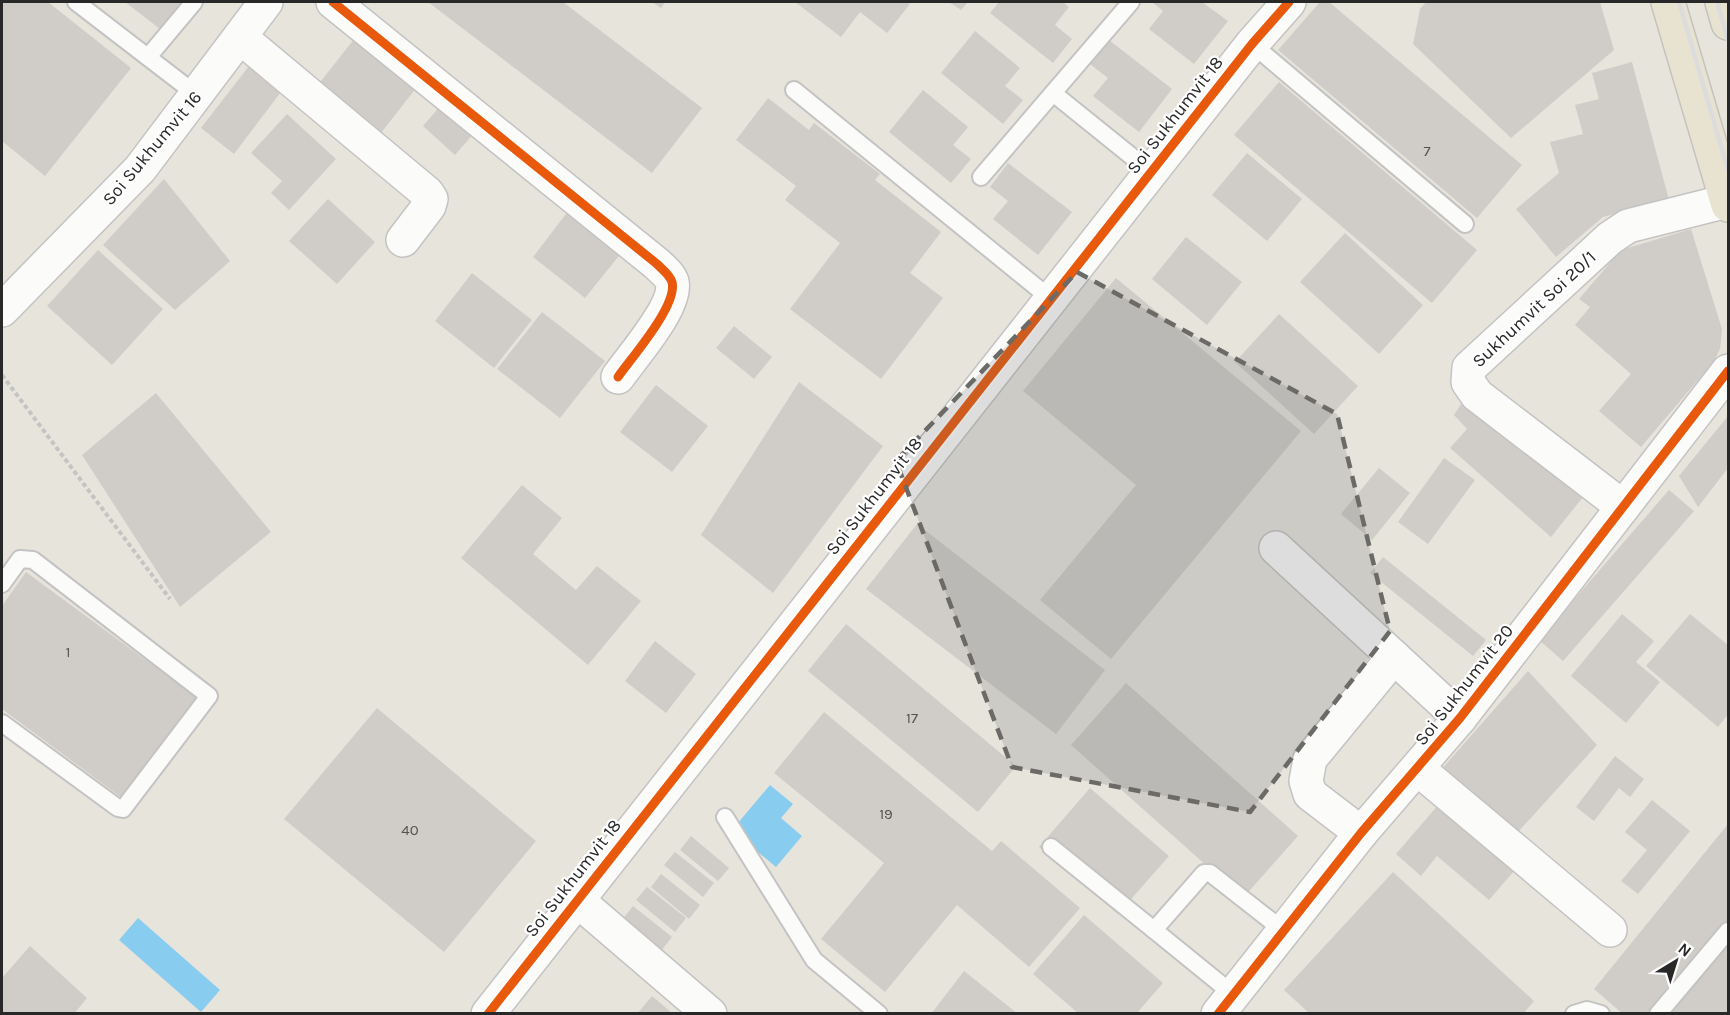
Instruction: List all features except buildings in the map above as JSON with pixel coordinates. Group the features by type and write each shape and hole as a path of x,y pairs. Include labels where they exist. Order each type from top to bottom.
{"main road":[{"path":"1668,2 1728,203"},
{"path":"1722,2 1728,23"}],"street":[{"name":"Soi Sukhumvit 16","path":"2,310 140,169 266,2"},
{"path":"333,2 648,257 672,279 673,294 663,313 618,377"},
{"name":"Soi Sukhumvit 18","path":"488,1014 1252,44 1278,5"},
{"path":"240,37 427,193 431,199 429,206 403,240"},
{"name":"Sukhumvit Soi 20/1","path":"1623,507 1477,395 1468,382 1469,368 1610,238 1628,226 1728,203"},
{"name":"Soi Sukhumvit 20","path":"1226,1004 1361,833 1460,718 1728,371"},
{"path":"1276,548 1460,718"},
{"path":"1361,833 1310,794 1305,781 1310,759 1394,657"},
{"path":"1418,769 1610,930"},
{"path":"577,900 710,1014"}],"lane":[{"path":"76,2 197,95"},
{"path":"147,57 194,2"},
{"path":"981,177 1131,2"},
{"path":"1252,44 1465,224"},
{"path":"794,90 1051,299"},
{"path":"1053,93 1151,172"},
{"path":"2,584 20,559 33,560 209,696 123,809 118,808 2,723"},
{"path":"725,817 814,960 879,1014"},
{"path":"1051,847 1154,930 1226,1004"},
{"path":"1154,930 1203,873 1210,873 1284,931"},
{"path":"1658,1014 1728,931"},
{"path":"1574,1014 1587,1010 1601,1014"}],"path":[{"path":"2,375 170,599"}],"highlighted area":[{"path":"1077,272 1337,414 1390,631 1250,812 1012,767 896,461"}],"water":[{"path":"770,785 793,804 781,818 802,836 776,867 732,830"},
{"path":"138,918 220,990 201,1012 119,940"}],"railway":[{"path":"1679,2 1728,170"},
{"path":"1717,2 1728,40"}],"cycle path":[{"path":"333,2 657,264 670,277 672,292 668,304 652,331 618,377"},
{"path":"488,1014 1252,44 1289,2"},
{"path":"1218,1014 1361,833 1460,718 1728,371"}]}
